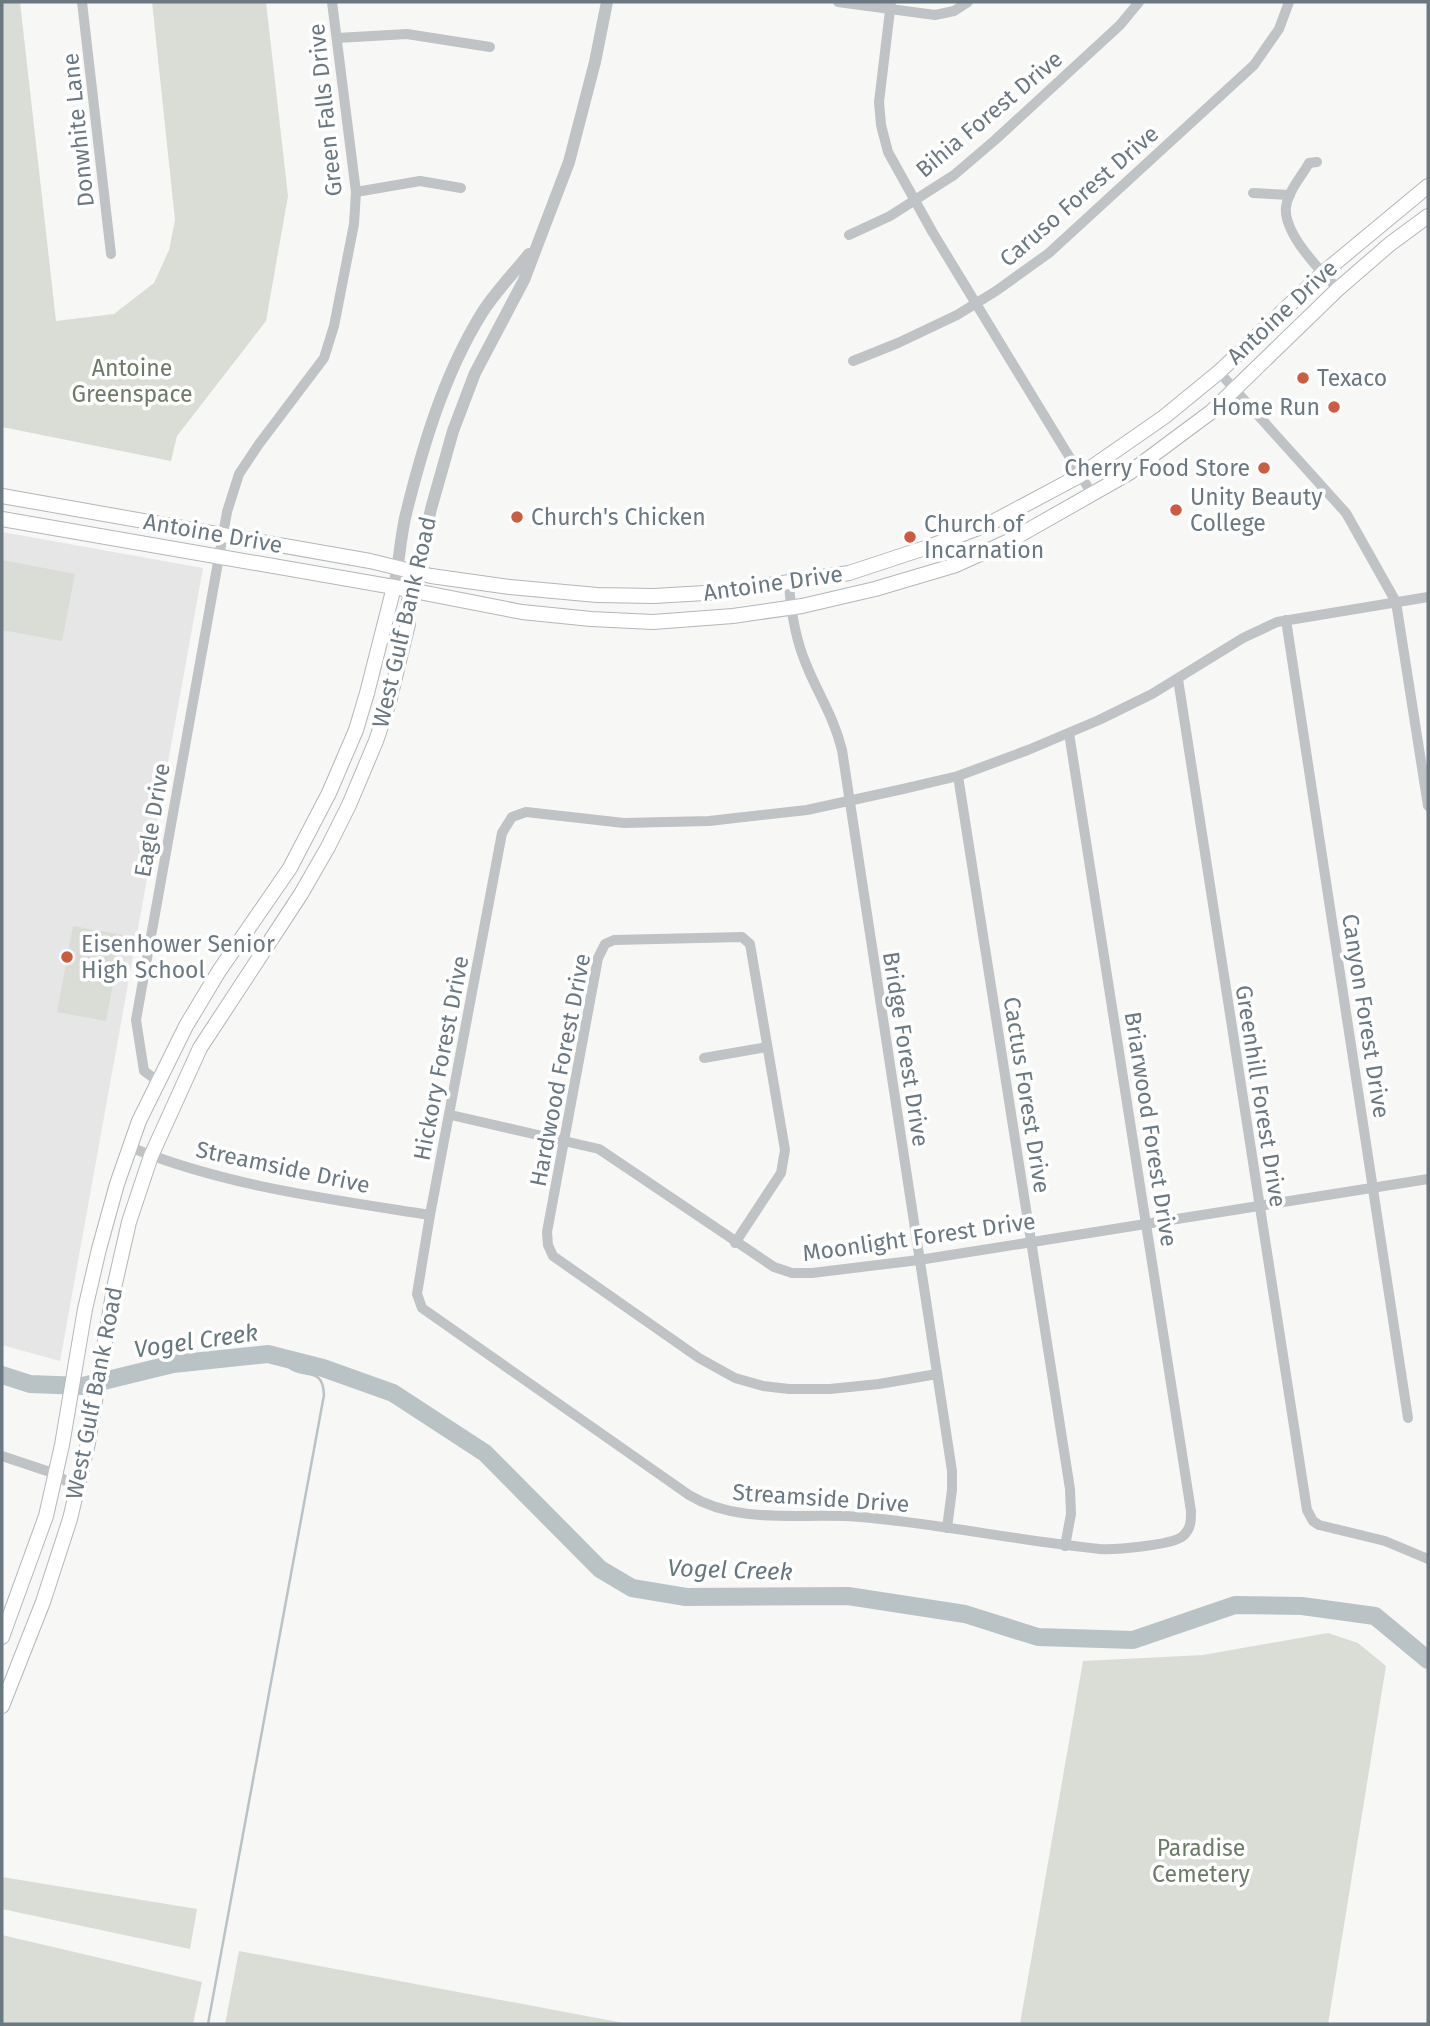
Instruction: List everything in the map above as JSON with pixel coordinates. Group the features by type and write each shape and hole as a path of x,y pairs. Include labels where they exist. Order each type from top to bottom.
{"main road":[{"name":"Antoine Drive","path":"7,497 223,534 483,584 597,595 709,593 789,584 849,573 989,524 1079,476 1164,417 1219,372 1323,273 1428,186"},
{"name":"Antoine Drive","path":"5,520 411,590 522,612 632,622 704,619 791,607 875,589 956,565 1011,540 1129,473 1211,412 1338,289 1390,244 1428,216"},
{"path":"5,520 7,497"},
{"name":"West Gulf Bank Road","path":"2,1706 7,1675 53,1571 77,1489 129,1222 151,1156 185,1079 215,1024 301,894 349,805 376,741 397,673 408,625 411,590 417,572"},
{"name":"West Gulf Bank Road","path":"2,1637 31,1561 56,1474 83,1321 117,1184 130,1147 158,1081 196,1009 290,868 330,793 356,730 375,667 394,587"},
{"path":"375,667 397,673"},
{"path":"356,730 376,741"},
{"path":"196,1009 215,1024"},
{"path":"83,1321 107,1326"}],"street":[{"name":"Donwhite Lane","path":"82,2 111,254"},
{"name":"Green Falls Drive","path":"219,558 227,512 239,474 258,444 324,358 334,326 354,224 356,192 332,2"},
{"name":"West Gulf Bank Road","path":"417,572 453,431 475,373 524,280 569,162 595,62 607,2"},
{"path":"838,2 890,5 935,15 954,11 968,2"},
{"name":"Bihia Forest Drive","path":"849,235 890,216 954,175 1120,25 1139,2"},
{"path":"890,5 879,90 881,125 888,152 1092,494"},
{"name":"Caruso Forest Drive","path":"853,361 898,344 977,304 1049,253 1254,65 1279,29 1289,5"},
{"path":"337,38 407,34 490,47"},
{"path":"1317,162 1309,163 1286,205 1289,220 1311,262 1338,289"},
{"path":"356,192 420,181 461,188"},
{"path":"1253,194 1290,195"},
{"name":"West Gulf Bank Road","path":"394,587 405,520 433,424 464,345 483,310 530,253 540,236"},
{"path":"1219,372 1346,513 1396,602 1428,806"},
{"path":"433,424 453,431"},
{"name":"Eagle Drive","path":"158,1081 144,1072 136,1020 219,558"},
{"name":"Bridge Forest Drive","path":"789,584 798,645 836,727 842,750 952,1471 947,1528"},
{"path":"849,801 958,776 1069,733 1178,679 1262,628 1286,620 1428,597"},
{"name":"Canyon Forest Drive","path":"1286,620 1408,1418"},
{"name":"Greenhill Forest Drive","path":"1178,679 1307,1510 1319,1525 1385,1541 1428,1559"},
{"name":"Briarwood Forest Drive","path":"1069,733 1191,1511 1192,1522 1189,1530"},
{"name":"Cactus Forest Drive","path":"958,776 1070,1489 1071,1514 1065,1546"},
{"name":"Hickory Forest Drive","path":"422,1308 417,1294 430,1215 451,1115 502,833 512,817 526,812 584,820 665,823 750,817 807,810 849,801"},
{"name":"Hardwood Forest Drive","path":"767,1047 750,944 742,937 620,939 606,944 598,958 547,1233 553,1256 699,1358 735,1378 776,1388 830,1389 937,1374"},
{"path":"704,1058 767,1047 785,1150 781,1172 735,1242"},
{"name":"Moonlight Forest Drive","path":"451,1115 598,1149 774,1267 792,1273 812,1273 919,1259 1428,1179"},
{"name":"Streamside Drive","path":"130,1147 207,1174 318,1198 430,1215"},
{"name":"Streamside Drive","path":"422,1308 689,1494 711,1506 746,1514 863,1517 1065,1546 1115,1550 1181,1539 1189,1530"},
{"path":"2,1456 56,1474 77,1489"}],"shaded area":[{"name":"Eisenhower Senior High School","path":"2,532 203,568 60,1361 2,1345"}],"green space":[{"name":"Antoine Greenspace","path":"2,2 20,2 56,321 114,314 154,283 169,250 175,220 152,2 266,2 288,196 266,321 177,436 171,461 2,427"},
{"path":"2,560 75,574 62,641 2,630"},
{"path":"73,926 122,935 106,1021 57,1012"},
{"name":"Paradise Cemetery","path":"1328,1633 1358,1643 1386,1666 1328,2024 1020,2024 1083,1661 1203,1655"},
{"path":"2,1877 197,1909 190,1949 2,1909"},
{"path":"2,1935 202,1982 193,2024 2,2024"},
{"path":"239,1951 629,2024 225,2024"}],"waterway":[{"name":"Vogel Creek","path":"2,1375 30,1384 83,1386 173,1364 268,1354 323,1368 393,1393 485,1453 600,1569 632,1588 686,1597 848,1596 965,1614 1038,1637 1133,1640 1235,1605 1302,1606 1375,1616 1428,1660"},
{"path":"208,2024 324,1395 323,1386 317,1377 290,1368 283,1358"}],"place":[{"name":"Texaco","path":"1303,378"},
{"name":"Home Run","path":"1334,407"},
{"name":"Cherry Food Store","path":"1264,468"},
{"name":"Unity Beauty College","path":"1176,510"},
{"name":"Church's Chicken","path":"517,517"},
{"name":"Church of Incarnation","path":"910,537"},
{"name":"Eisenhower Senior High School","path":"67,957"}]}
